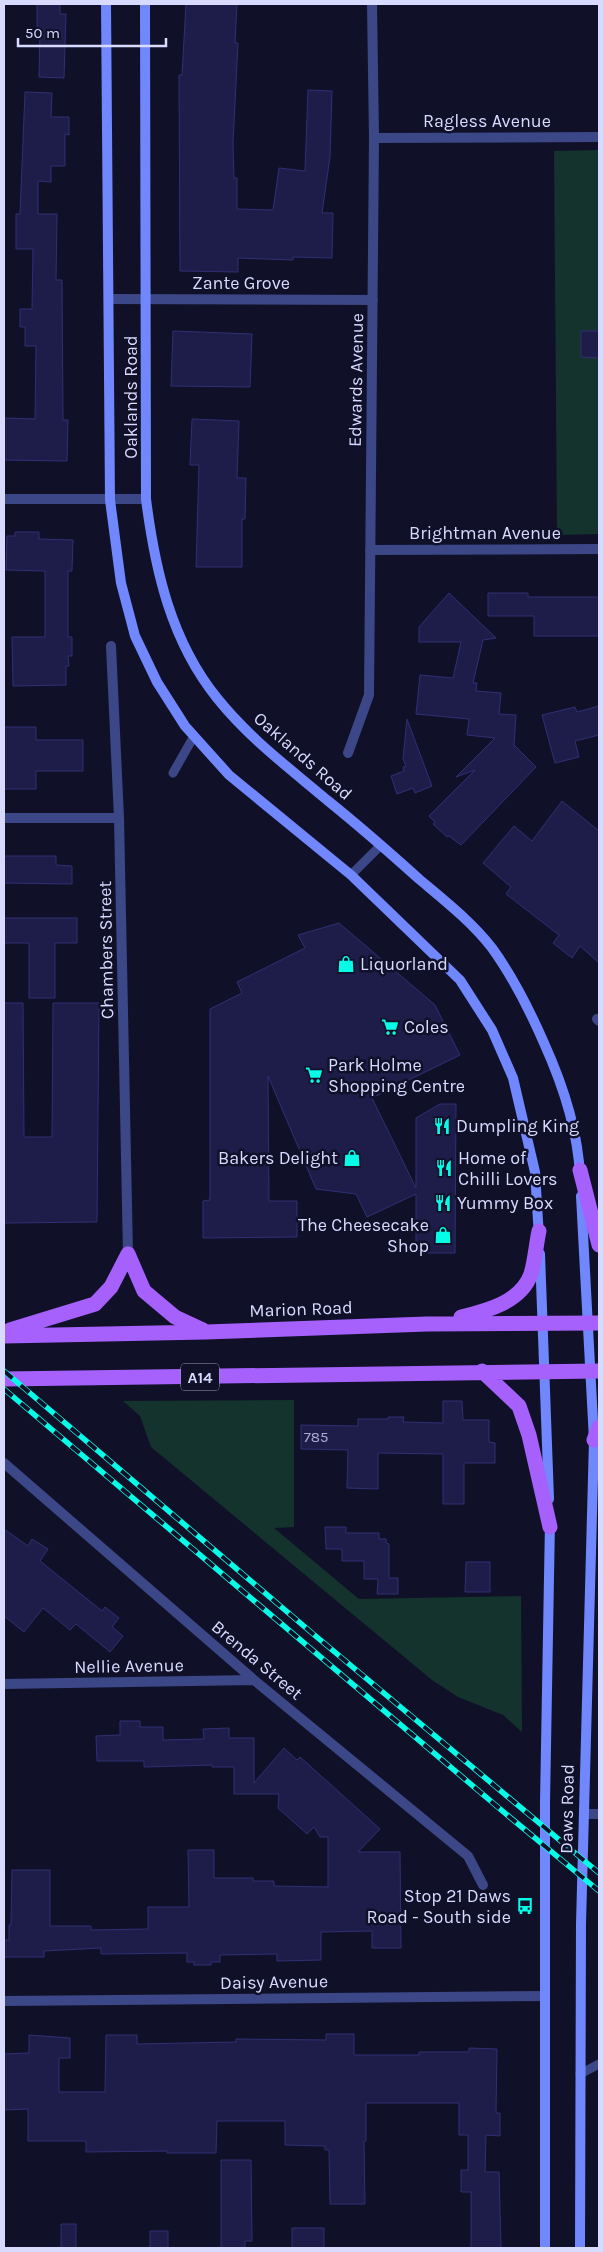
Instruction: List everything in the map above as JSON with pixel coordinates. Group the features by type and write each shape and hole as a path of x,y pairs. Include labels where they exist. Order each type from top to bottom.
{"main road":[{"name":"Oaklands Road","path":"106,4 110,500 121,583 135,636 157,682 185,726 194,736 230,775 351,875 460,980 492,1030 513,1078 535,1172 544,1371"},
{"name":"Oaklands Road","path":"145,4 146,499 151,540 160,582 173,622 192,662 216,697 258,744 448,903 492,948 529,1008 555,1067 572,1120 580,1170 594,1323 595,1371"},
{"path":"580,1170 599,1245"},
{"path":"427,1324 480,1313 507,1301 520,1292 531,1274 539,1232"},
{"path":"4,1332 95,1304 111,1287 128,1254"},
{"path":"128,1254 144,1291 174,1317 206,1332"},
{"name":"Marion Road","path":"4,1336 206,1332 427,1324 594,1323"},
{"path":"482,1371 518,1406 529,1435 550,1527"},
{"name":"A14","path":"4,1379 482,1371 595,1371"},
{"name":"Daws Road","path":"544,1371 550,1527 545,1804 545,2248"},
{"name":"Daws Road","path":"580,2248 580,2074 584,1814 596,1434 595,1371"}],"street":[{"name":"Edwards Avenue","path":"348,753 368,695 374,138 372,4"},
{"name":"Ragless Avenue","path":"374,138 599,136"},
{"name":"Zante Grove","path":"109,298 373,300"},
{"path":"4,499 146,499"},
{"name":"Brightman Avenue","path":"370,550 599,549"},
{"name":"Chambers Street","path":"111,646 119,818 128,1254"},
{"path":"4,818 119,818"},
{"name":"Brenda Street","path":"4,1463 254,1680 468,1856 483,1885"},
{"name":"Nellie Avenue","path":"4,1684 254,1680"},
{"path":"584,1814 599,1814"},
{"name":"Daisy Avenue","path":"4,2001 545,1996"}],"lane":[{"path":"173,773 194,736"},
{"path":"351,875 381,845"},
{"path":"580,2074 599,2064"}],"green space":[{"path":"599,150 599,534 557,535 554,151"},
{"path":"294,1400 294,1527 274,1528 359,1599 521,1596 522,1732 503,1715 458,1697 432,1680 151,1447 140,1416 123,1401"}],"building":[{"path":"37,4 60,4 60,14 66,14 64,78 39,77 40,30 37,30"},
{"path":"186,4 237,4 235,43 238,43 233,143 234,178 237,178 237,209 273,210 279,168 305,171 308,90 332,91 330,157 322,213 333,213 332,258 293,257 293,260 238,258 238,272 180,271 179,75 182,75"},
{"path":"25,92 52,93 51,117 69,117 69,135 65,134 65,166 51,166 51,182 38,181 38,214 57,214 56,280 62,280 63,420 68,420 67,461 4,460 4,418 35,419 36,346 25,346 25,327 20,327 20,309 32,309 33,249 16,249 16,214 20,214"},
{"path":"173,331 252,334 250,387 171,386"},
{"path":"581,331 599,331 599,358 581,357"},
{"path":"192,419 239,421 237,478 246,478 245,519 242,519 242,567 196,567 199,465 190,465"},
{"path":"15,532 39,532 39,539 73,540 72,571 68,571 68,637 72,637 72,656 68,656 69,666 66,666 66,685 13,686 12,637 45,637 45,571 6,570 7,536 15,536"},
{"path":"449,593 496,638 483,640 473,683 477,683 476,691 501,693 499,714 516,715 514,745 536,767 461,845 449,836 447,837 433,824 435,822 429,816 475,770 456,777 495,738 467,735 469,719 416,714 420,675 453,678 461,642 419,642 419,627"},
{"path":"488,593 528,593 528,597 599,597 599,636 534,636 534,616 488,616"},
{"path":"599,706 599,735 575,741 579,757 555,763 542,715 575,707 577,712"},
{"path":"407,719 432,786 415,793 413,788 397,794 391,776 404,771 403,767 406,766 403,759"},
{"path":"4,727 36,727 36,740 83,740 83,771 36,771 36,789 4,789"},
{"path":"562,801 599,831 599,963 580,946 572,958 553,943 559,935 506,894 511,887 483,863 514,826 532,841"},
{"path":"4,856 56,856 56,865 72,866 72,884 4,883"},
{"path":"4,918 77,918 77,943 55,943 55,998 29,998 29,943 4,943"},
{"name":"Park Holme Shopping Centre","path":"339,923 435,1005 460,1055 372,1098 416,1188 416,1118 440,1104 456,1104 455,1253 416,1253 416,1194 367,1217 356,1194 316,1189 268,1076 269,1201 297,1201 297,1237 203,1238 203,1201 210,1200 210,1009 242,993 237,982 305,948 298,935"},
{"path":"4,1003 23,1003 24,1137 52,1137 53,1003 99,1003 97,1222 4,1223"},
{"path":"443,1401 462,1401 463,1420 489,1420 489,1442 495,1443 495,1463 464,1463 464,1504 443,1504 443,1454 378,1453 378,1489 347,1488 348,1450 301,1449 301,1425 358,1426 358,1419 388,1419 388,1417 404,1417 403,1422 443,1423"},
{"path":"325,1527 346,1527 346,1533 379,1533 379,1539 386,1539 386,1543 389,1544 389,1578 398,1578 398,1594 377,1594 378,1579 364,1579 364,1561 342,1561 342,1549 326,1549"},
{"path":"4,1529 28,1546 32,1539 48,1549 40,1561 102,1611 105,1607 119,1618 112,1627 123,1636 110,1652 76,1624 70,1630 43,1608 24,1632 4,1616"},
{"path":"466,1562 490,1562 490,1592 465,1592"},
{"path":"120,1721 140,1721 140,1727 163,1727 163,1740 204,1739 203,1729 229,1728 229,1738 254,1738 254,1783 284,1748 297,1760 300,1757 380,1829 358,1852 400,1852 401,1948 372,1948 372,1931 321,1932 321,1960 277,1961 277,1954 220,1955 220,1962 211,1962 211,1965 194,1965 194,1962 187,1962 187,1953 101,1954 101,1948 44,1951 44,1957 4,1957 4,1940 9,1940 9,1925 11,1925 12,1870 50,1870 50,1926 91,1926 91,1930 148,1929 148,1907 189,1907 188,1850 214,1850 214,1878 253,1878 253,1881 274,1881 274,1886 328,1887 328,1837 320,1837 314,1827 307,1834 278,1808 279,1794 234,1794 234,1767 212,1767 212,1765 144,1767 144,1761 97,1761 96,1736 120,1735"},
{"path":"326,2034 354,2034 354,2055 419,2055 419,2052 469,2052 469,2048 497,2049 496,2113 500,2113 500,2136 486,2135 485,2172 499,2172 501,2248 471,2248 471,2192 461,2192 461,2170 468,2170 468,2135 459,2135 459,2103 366,2103 366,2141 364,2141 365,2204 330,2204 329,2150 325,2150 325,2146 285,2145 285,2121 217,2121 216,2153 167,2153 167,2151 86,2152 86,2141 28,2141 28,2109 4,2110 4,2054 29,2053 29,2035 70,2038 70,2058 59,2058 59,2092 105,2092 106,2035 137,2035 137,2044 236,2042 236,2039 326,2040"},
{"path":"221,2160 251,2160 252,2241 245,2241 245,2248 221,2248"},
{"path":"61,2224 76,2224 76,2248 61,2248"},
{"path":"292,2228 324,2228 324,2248 292,2248"},
{"path":"150,2231 168,2231 168,2248 150,2248"}],"railway":[{"path":"4,1371 312,1633 599,1873"},
{"path":"4,1389 599,1891"}],"place":[{"name":"Liquorland","path":"346,964"},
{"name":"Coles","path":"390,1027"},
{"name":"Park Holme Shopping Centre","path":"314,1075"},
{"name":"Dumpling King","path":"442,1126"},
{"name":"Bakers Delight","path":"352,1158"},
{"name":"Home of Chilli Lovers","path":"444,1168"},
{"name":"Yummy Box","path":"443,1203"},
{"name":"The Cheesecake Shop","path":"443,1235"},
{"name":"Stop 21 Daws Road - South side","path":"525,1906"}]}
